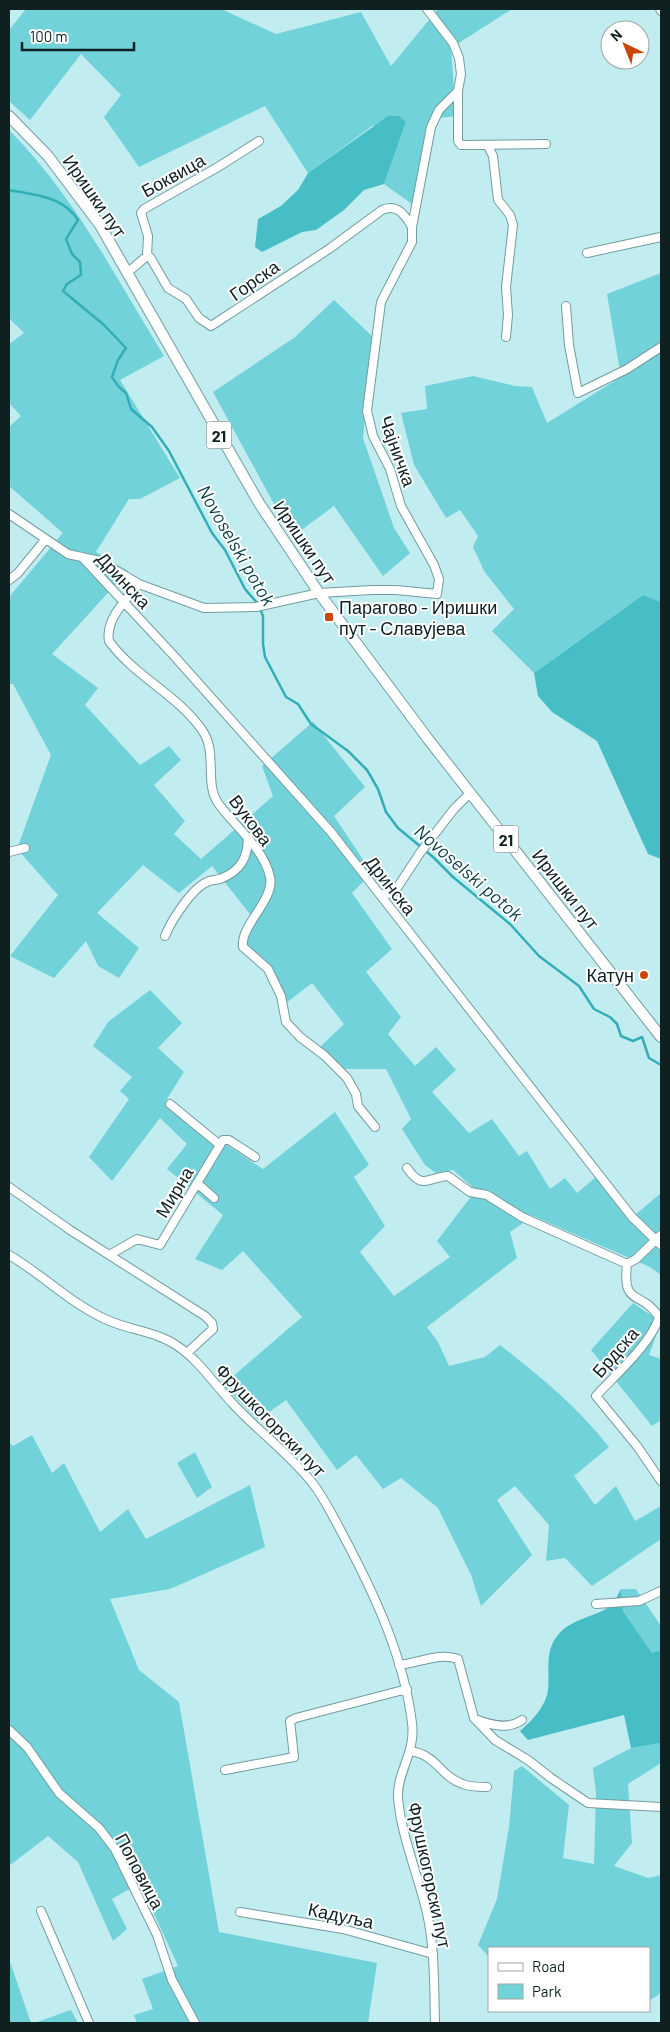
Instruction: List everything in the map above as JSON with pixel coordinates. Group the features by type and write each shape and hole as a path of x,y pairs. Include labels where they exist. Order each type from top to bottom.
{"main road":[{"name":"Иришки пут","path":"9,116 48,156 100,225 259,503 319,593 470,793 661,1037"}],"street":[{"path":"427,9 458,53 461,74 458,91 458,141 463,146 546,144"},
{"name":"Чајничка","path":"319,593 388,590 437,594 438,579 434,565 401,506 390,469 373,436 367,411 381,302 412,242 412,227 431,127 439,110 458,91"},
{"name":"Боквица","path":"147,256 148,236 141,213 144,209 218,167 259,141"},
{"path":"488,146 493,156 498,200 510,214 513,224 506,287 508,315 506,337"},
{"name":"Горска","path":"147,256 153,259 168,288 186,299 199,318 211,326 329,249 382,210 392,207 397,209 412,227"},
{"path":"587,254 661,237"},
{"path":"127,274 147,256"},
{"path":"566,306 569,344 578,393 627,369 661,347"},
{"path":"9,514 68,554 100,561 139,584 204,608 256,607 319,593"},
{"path":"9,586 45,540"},
{"name":"Дринска","path":"82,557 285,780 393,909 435,967 632,1217 659,1240"},
{"path":"9,580 18,573"},
{"name":"Вукова","path":"139,584 123,602 111,623 107,633 109,641 203,731 208,740 211,754 212,790 218,803 248,835 271,881 269,890 242,942 243,947 268,969 281,996 286,1022 300,1037 325,1056 347,1078 356,1094 358,1106 375,1128"},
{"path":"393,909 395,891 420,852 470,793"},
{"path":"165,936 190,897 200,887 205,883 222,878 230,873 246,857 248,835"},
{"path":"9,852 25,848"},
{"path":"380,894 388,894 395,891"},
{"path":"170,1104 220,1145 223,1140 229,1140 255,1157"},
{"name":"Мирна","path":"111,1254 137,1239 160,1245 220,1145"},
{"path":"407,1168 413,1177 419,1181 434,1181 448,1176 470,1192 487,1195 522,1216 627,1264 659,1240"},
{"path":"197,1183 214,1198"},
{"path":"9,1187 70,1230 111,1254 212,1323 211,1332 187,1353"},
{"name":"Фрушкогорски пут","path":"9,1256 104,1319 159,1336 187,1353 233,1404 314,1485 336,1522 372,1593 406,1689 412,1726 410,1751 401,1778 398,1796 402,1819 428,1916 433,1954 436,2023"},
{"name":"Брдска","path":"627,1264 625,1283 627,1290 654,1309 659,1317 652,1333 612,1381 596,1396 637,1446 661,1481"},
{"path":"596,1604 640,1601 661,1591"},
{"path":"399,1665 450,1656 458,1659 474,1718 495,1740 528,1760 550,1778 588,1803 660,1807"},
{"path":"225,1770 294,1757 290,1721 296,1718 406,1689"},
{"path":"474,1718 498,1725 514,1726 522,1720"},
{"name":"Поповица","path":"9,1730 27,1747 60,1793 99,1828 115,1849 157,1935 172,1980 195,2023"},
{"path":"410,1751 424,1753 449,1776 464,1785 487,1788"},
{"path":"41,1911 89,2023"},
{"name":"Кадуља","path":"240,1912 342,1929 433,1954"}],"green space":[{"path":"26,9 221,9 276,34 361,12 391,66 438,9 512,9 451,48 456,116 431,119 412,204 384,184 406,122 372,126 308,173 265,106 139,167 104,117 121,95 81,54 30,120 9,101 9,30"},
{"path":"9,130 54,182 74,210 111,267 164,356 120,380 180,478 140,499 129,499 96,552 128,571 52,654 98,688 85,705 140,765 169,746 181,760 154,785 185,821 174,834 201,859 273,796 262,766 313,722 365,787 334,816 372,873 352,893 392,949 366,972 401,1017 388,1034 415,1066 436,1047 456,1070 432,1092 469,1133 492,1119 519,1156 527,1151 550,1189 565,1178 577,1193 602,1172 635,1215 661,1193 661,1275 650,1267 533,1216 510,1232 517,1258 427,1327 438,1342 449,1366 485,1357 500,1345 544,1380 585,1419 609,1447 574,1476 595,1505 616,1486 635,1521 661,1506 661,1539 592,1586 565,1558 546,1561 549,1525 515,1486 497,1500 532,1555 481,1606 471,1575 438,1508 401,1478 383,1489 356,1455 337,1470 286,1400 258,1420 223,1385 302,1317 243,1251 222,1270 195,1259 223,1215 167,1169 187,1144 160,1118 112,1181 89,1157 129,1099 120,1091 132,1077 93,1046 108,1022 150,990 182,1023 158,1048 184,1072 165,1102 215,1146 219,1140 263,1169 335,1112 369,1165 354,1177 385,1226 360,1252 394,1296 450,1257 437,1241 476,1190 453,1170 436,1173 425,1165 402,1129 411,1119 386,1069 342,1069 319,1048 344,1024 312,983 281,1007 266,970 238,949 253,918 212,866 179,893 143,865 97,913 139,948 119,978 98,966 86,941 54,978 10,956 58,895 17,849 51,755 13,684 9,684 9,597 63,533 9,486 9,427 21,416 9,403 9,344 24,333 9,318"},
{"path":"661,273 661,602 643,595 534,673 492,631 514,609 484,571 473,547 478,536 460,510 446,518 414,465 401,413 427,409 425,386 473,376 515,386 532,387 547,423 621,377 607,294"},
{"path":"334,300 373,337 363,438 394,528 410,553 383,576 334,506 292,537 213,392 295,337"},
{"path":"633,1303 661,1322 649,1355 661,1359 661,1420 652,1426 591,1350"},
{"path":"32,1435 52,1473 64,1463 100,1532 128,1509 146,1539 250,1485 265,1547 170,1589 110,1599 139,1670 179,1702 219,1932 377,1963 368,2023 137,2023 134,2015 153,2009 142,1979 178,1966 140,1883 112,1899 127,1929 113,1941 78,1862 48,1836 9,1866 9,1442 13,1446"},
{"path":"195,1452 212,1487 197,1498 177,1463"},
{"path":"621,1589 636,1589 661,1626 661,1650 652,1653 623,1611"},
{"path":"661,1743 661,1763 628,1784 632,1843 614,1866 648,1878 661,1875 661,1993 650,2000 650,1947 488,1947 488,1956 478,1945 497,1899 509,1827 514,1771 522,1766 569,1805 563,1858 594,1864 596,1793 593,1768 631,1748"},
{"path":"9,1959 31,2023 9,2023"},
{"path":"71,2010 78,2023 34,2023"}],"shaded area":[{"path":"388,116 399,116 406,122 384,184 364,190 344,210 316,230 302,232 262,252 255,247 258,219 281,206 298,190 308,173"},
{"path":"643,595 661,602 661,859 648,854 597,741 552,712 538,696 534,673"},
{"path":"621,1589 623,1611 652,1653 661,1650 661,1743 631,1748 624,1715 528,1740 520,1731 538,1713 547,1696 548,1662 554,1641 570,1625 606,1609 611,1605"}],"waterway":[{"name":"Novoselski potok","path":"9,190 38,195 56,201 72,212 78,220 66,239 72,254 80,262 81,275 67,284 63,291 104,325 126,348 118,360 112,377 126,393 131,409 152,427 169,451 212,533 225,550 245,589 258,604 263,616 265,657 286,697 298,704 311,724 348,751 367,770 378,789 386,812 398,828 510,924 539,956 579,986 594,1009 610,1017 617,1024 621,1036 633,1041 642,1037 649,1058 661,1065"}],"place":[{"name":"Парагово - Иришки пут - Славујева","path":"329,617"},
{"name":"Катун","path":"644,975"}]}
